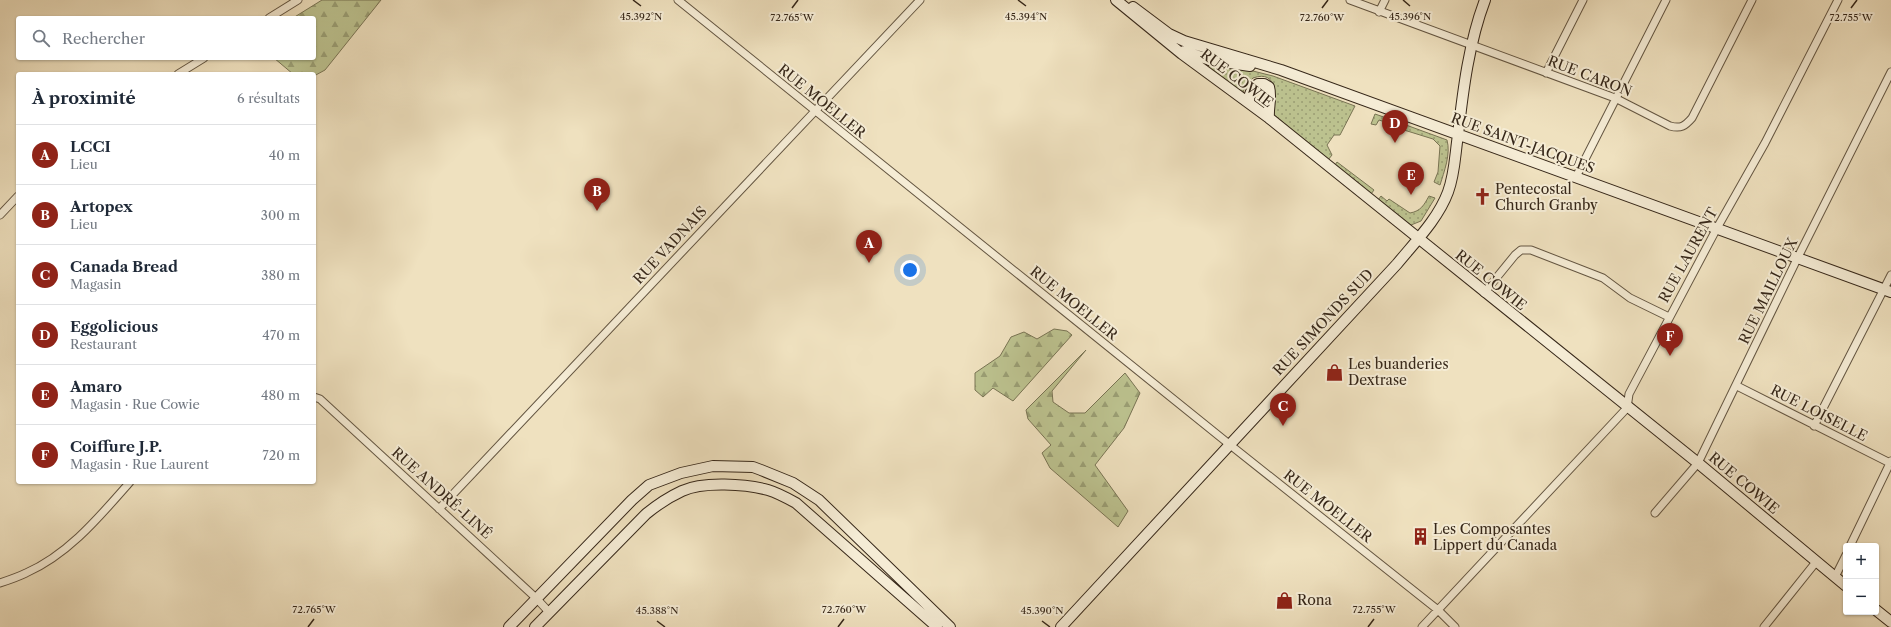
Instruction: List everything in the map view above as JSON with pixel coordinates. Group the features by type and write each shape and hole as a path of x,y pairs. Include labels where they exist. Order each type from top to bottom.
{"street":[{"path":"272,16 298,0"},
{"name":"RUE MOELLER","path":"678,0 814,112 1438,610 1455,627"},
{"name":"RUE VADNAIS","path":"439,509 920,0"},
{"name":"RUE COWIE","path":"1116,0 1166,42 1269,118 1417,240 1698,463 1843,584"},
{"name":"RUE SAINT-JACQUES","path":"1124,0 1169,34 1184,41 1281,70 1887,290"},
{"name":"RUE CARON","path":"1350,0 1615,98 1670,126 1678,128 1686,125 1692,118 1752,0"},
{"path":"1379,12 1385,0"},
{"name":"RUE SIMONDS SUD","path":"1061,627 1397,264 1438,212 1448,192 1454,169 1472,46 1485,0"},
{"path":"1546,72 1583,0"},
{"path":"1576,178 1615,98 1666,0"},
{"name":"RUE LAURENT","path":"1422,627 1627,408 1629,394 1716,228 1765,143 1838,0"},
{"name":"RUE SAINT-JACQUES","path":"1166,42 1186,52 1210,60 1281,70"},
{"path":"181,72 201,60"},
{"name":"RUE MAILLOUX","path":"1655,513 1698,463 1737,386 1798,257 1891,72"},
{"path":"1249,104 1249,96 1252,88 1258,84 1264,84 1269,87 1271,93 1268,108 1269,118"},
{"path":"0,215 16,198"},
{"path":"1484,293 1515,255 1522,250 1531,250 1602,278 1630,298 1669,317"},
{"path":"1814,426 1887,290 1891,275"},
{"name":"RUE LOISELLE","path":"1737,386 1814,426 1890,462"},
{"name":"RUE ANDRÉ-LINÉ","path":"316,398 320,399 536,598 549,612"},
{"path":"1851,543 1890,462"},
{"path":"509,627 632,500 649,485 681,473 713,466 753,467 793,483 819,500 950,627"},
{"path":"0,582 27,573 63,551 95,521 128,484"},
{"path":"535,627 646,514 658,504 684,490 711,485 748,485 769,490 796,503 937,627"},
{"path":"1835,577 1843,561"},
{"path":"1764,627 1816,562"},
{"path":"1879,612 1891,622"}],"green space":[{"path":"322,0 381,0 325,70 316,75 316,72 291,72 276,60 316,60 316,16 296,16"},
{"path":"1210,64 1245,69 1273,76 1355,106 1340,135 1334,135 1327,145 1332,155 1328,160 1272,113 1274,100 1273,86 1271,81 1267,78 1261,76 1253,78 1245,86 1243,93 1241,93 1207,66"},
{"path":"1375,114 1398,122 1397,126 1379,120 1376,125 1371,124"},
{"path":"1406,125 1447,140 1448,157 1440,185 1434,182 1438,172 1440,146 1433,139 1404,130"},
{"path":"1337,162 1374,190 1371,194 1335,165"},
{"path":"1381,196 1387,201 1389,199 1410,213 1420,209 1429,196 1435,198 1421,221 1411,225 1378,200"},
{"path":"1054,329 1067,331 1072,335 1013,401 993,388 983,397 975,390 975,373 1000,356 1011,337 1024,332 1037,339"},
{"path":"1086,350 1052,391 1053,402 1069,413 1085,413 1125,373 1140,393 1124,428 1095,465 1128,511 1118,527 1050,468 1042,453 1051,445 1028,419 1026,410"}],"place":[{"name":"Eggolicious","path":"1395,143"},
{"name":"Amaro","path":"1411,195"},
{"name":"Pentecostal Church Granby","path":"1482,197"},
{"name":"Artopex","path":"597,211"},
{"name":"LCCI","path":"869,263"},
{"name":"Coiffure J.P.","path":"1670,356"},
{"name":"Les buanderies Dextrase","path":"1335,372"},
{"name":"Canada Bread","path":"1283,426"},
{"name":"Les Composantes Lippert du Canada","path":"1420,537"},
{"name":"Rona","path":"1284,600"}]}
